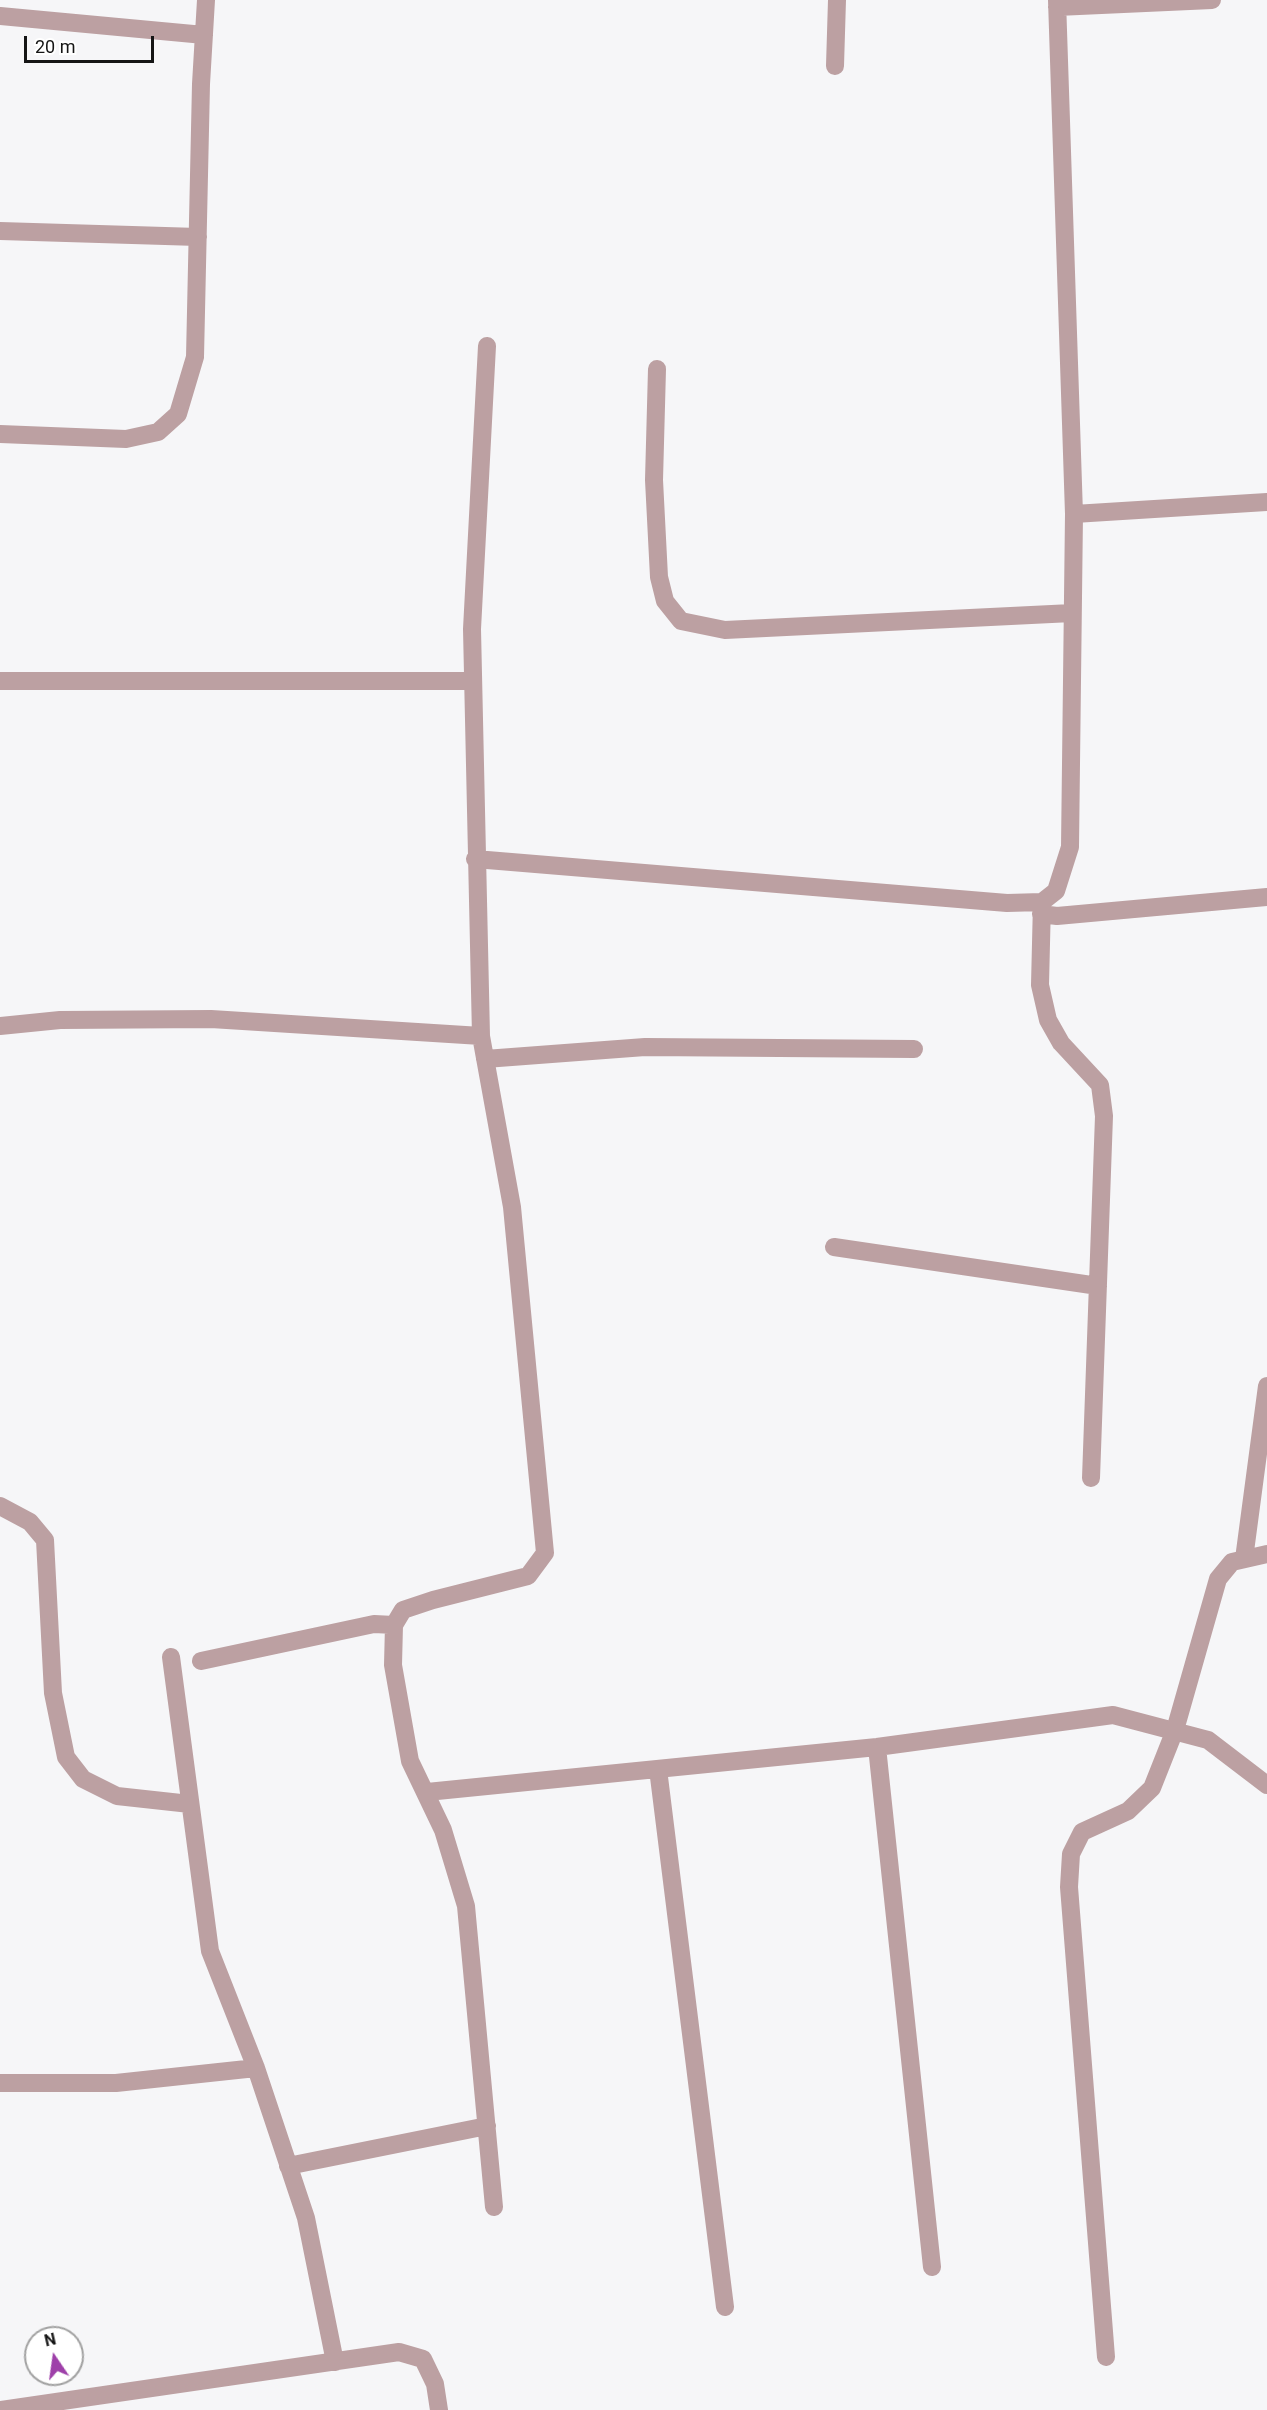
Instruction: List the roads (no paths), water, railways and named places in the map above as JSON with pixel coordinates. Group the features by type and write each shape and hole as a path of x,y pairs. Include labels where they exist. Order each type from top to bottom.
{"street":[{"path":"0,434 126,439 158,432 178,414 195,357 206,0"},
{"path":"835,66 837,0"},
{"path":"1091,1478 1104,1116 1100,1085 1062,1043 1048,1020 1041,985 1042,908 1056,891 1070,847 1074,514 1057,3 1212,0"},
{"path":"0,16 204,35"},
{"path":"0,231 198,237"},
{"path":"487,346 472,629 475,859 481,1036 512,1207 545,1553 528,1576 403,1610 394,1625 393,1665 410,1761 427,1792 443,1830 466,1906 494,2207"},
{"path":"657,369 654,480 659,577 664,602 681,621 726,630 1072,613"},
{"path":"1074,514 1267,502"},
{"path":"0,681 473,681"},
{"path":"475,859 1007,903 1042,908 1057,916 1267,897"},
{"path":"0,1026 60,1020 211,1019 481,1036"},
{"path":"485,1059 645,1047 914,1049"},
{"path":"834,1247 1098,1286"},
{"path":"1244,1559 1267,1386"},
{"path":"0,1506 30,1522 45,1540 53,1693 66,1757 83,1779 117,1797 190,1804"},
{"path":"1106,2357 1069,1887 1071,1854 1082,1832 1128,1811 1152,1788 1175,1730 1218,1579 1232,1562 1267,1554"},
{"path":"201,1661 374,1624 394,1625"},
{"path":"171,1657 210,1951 256,2068 306,2218 335,2362"},
{"path":"427,1792 877,1747 1113,1715 1208,1740 1267,1785"},
{"path":"877,1747 932,2267"},
{"path":"658,1769 725,2307"},
{"path":"0,2083 116,2083 256,2068"},
{"path":"288,2166 487,2126"},
{"path":"1,2410 399,2352 423,2359 435,2384 439,2410"}]}
